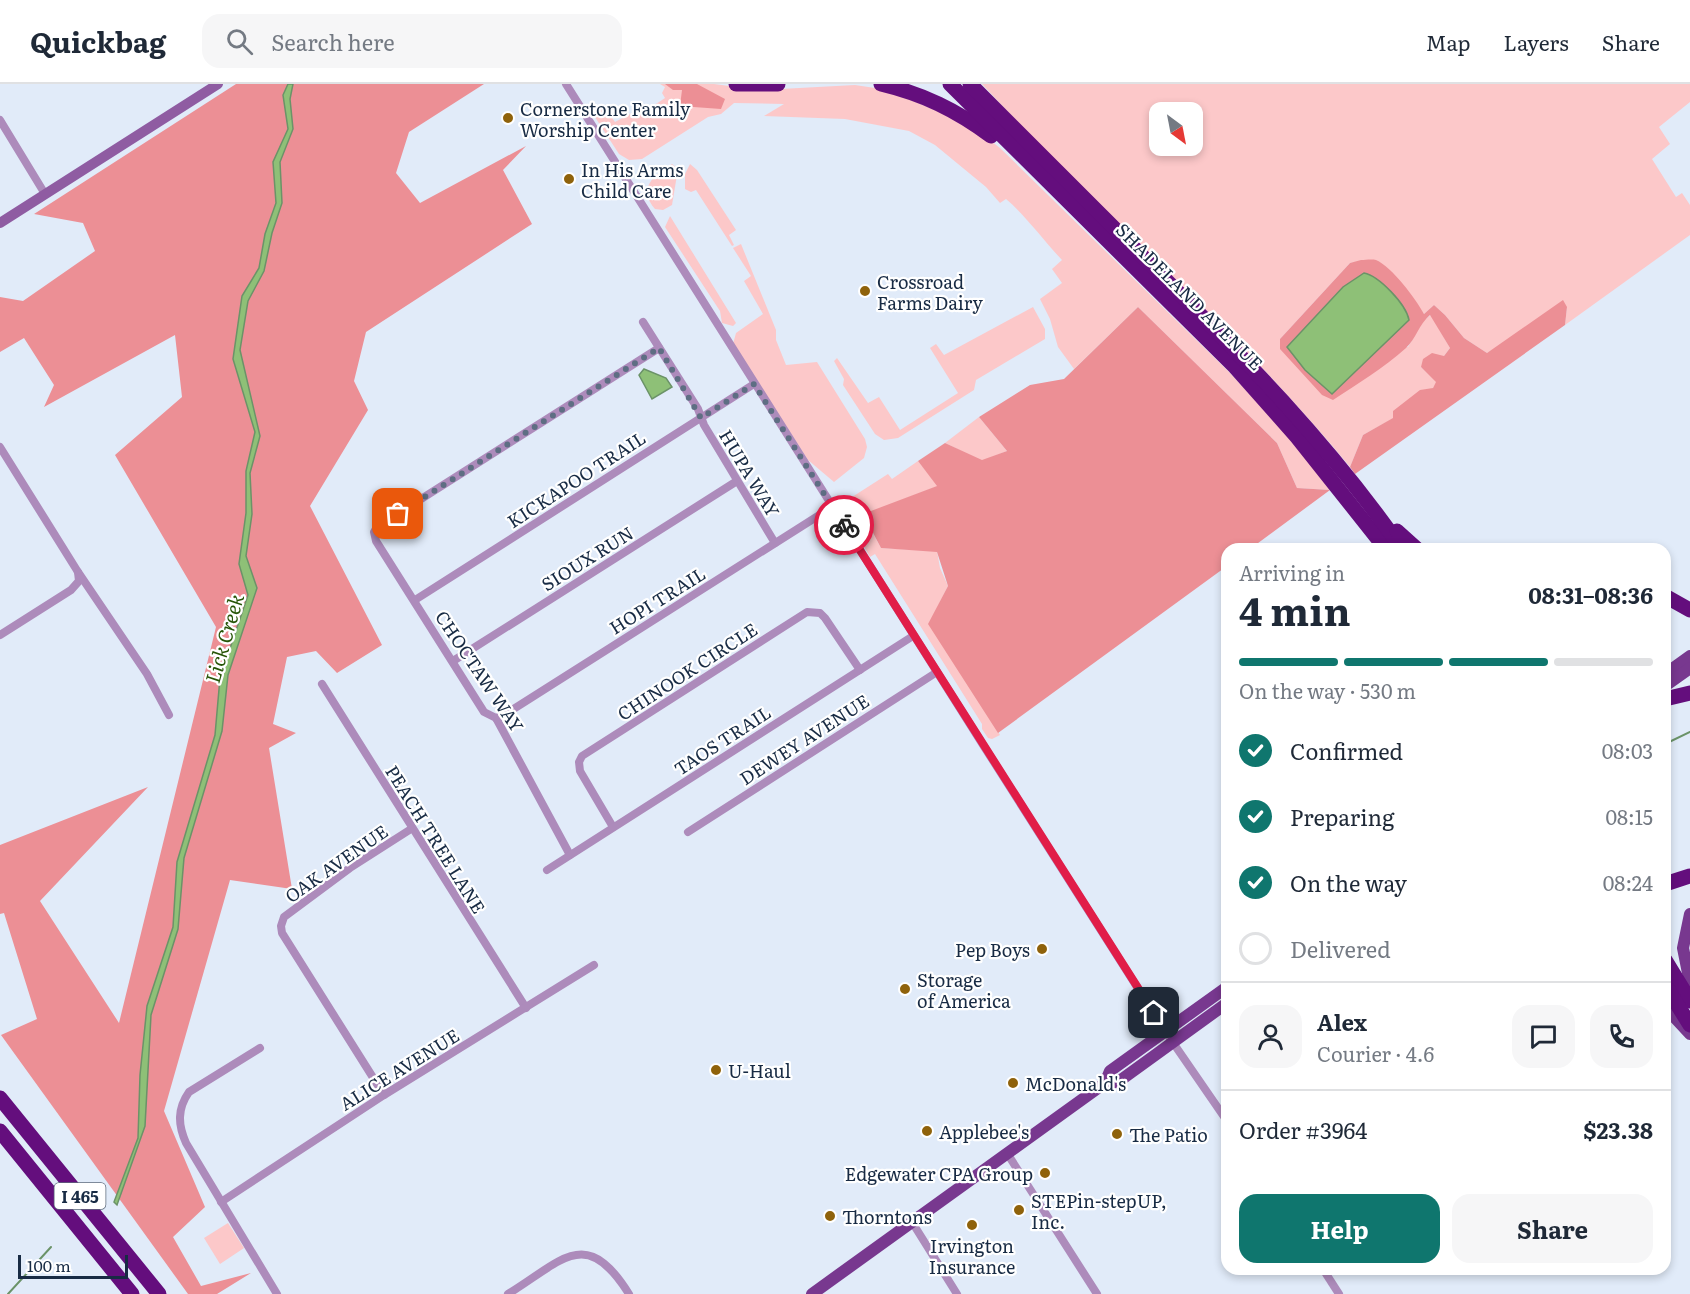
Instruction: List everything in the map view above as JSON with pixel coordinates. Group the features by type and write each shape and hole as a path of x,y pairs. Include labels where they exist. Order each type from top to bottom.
{"highway":[{"path":"736,84 778,84"},
{"path":"881,84 916,93 950,109 1035,169"},
{"name":"SHADELAND AVENUE","path":"950,84 1257,391 1351,502 1381,543"},
{"name":"SHADELAND AVENUE","path":"973,86 1255,370 1311,431 1380,517 1398,543"},
{"path":"1380,517 1410,543"},
{"path":"1671,599 1690,610"},
{"path":"1671,698 1690,693"},
{"path":"1671,882 1690,876"},
{"path":"1671,970 1690,1000"},
{"path":"1671,995 1690,1025"},
{"name":"I 465","path":"0,1098 159,1294"},
{"name":"I 465","path":"0,1131 132,1294"}],"main road":[{"path":"1671,670 1690,656"},
{"path":"1671,682 1690,668"},
{"path":"1690,914 1683,948 1690,983"},
{"path":"1105,1083 1110,1071 1221,991"},
{"path":"812,1294 1105,1083 1118,1082 1221,1007"},
{"path":"1671,1013 1690,1034"}],"street":[{"path":"0,223 218,84"},
{"path":"566,84 1165,1031 1221,1112"},
{"path":"0,120 45,194"},
{"name":"HUPA WAY","path":"643,322 775,543"},
{"name":"CHOCTAW WAY","path":"570,855 496,717 484,712 376,541 374,532 378,527 659,348"},
{"name":"KICKAPOO TRAIL","path":"415,600 754,384"},
{"path":"0,447 78,572 147,674 170,715"},
{"name":"SIOUX RUN","path":"453,661 737,481"},
{"name":"HOPI TRAIL","path":"496,717 504,715 832,507"},
{"path":"0,635 71,590 79,582 78,572"},
{"name":"CHINOOK CIRCLE","path":"613,827 580,771 579,762 582,756 797,618 807,612 820,613 860,670"},
{"name":"TAOS TRAIL","path":"547,870 914,636"},
{"name":"DEWEY AVENUE","path":"688,832 937,672"},
{"name":"PEACH TREE LANE","path":"322,684 411,830 526,1008"},
{"name":"OAK AVENUE","path":"384,1095 282,933 281,923 284,918 350,868 411,830"},
{"name":"ALICE AVENUE","path":"221,1202 384,1095 594,965"},
{"path":"260,1048 189,1092 183,1100 179,1115 186,1143 277,1294"},
{"path":"1008,1153 1097,1294"},
{"path":"912,1222 957,1294"},
{"path":"508,1294 566,1258 587,1254 606,1262 629,1294"},
{"path":"1327,1275 1339,1294"}],"shaded area":[{"path":"236,84 484,84 409,132 396,173 420,203 526,146 503,170 532,224 366,332 354,381 368,410 310,506 382,645 337,673 316,651 287,657 273,724 296,733 269,748 292,889 230,880 164,1111 205,1207 173,1237 201,1286 251,1273 217,1294 188,1294 1,1035 37,1019 4,913 0,914 0,845 148,787 40,901 119,1023 216,627 115,455 182,397 175,335 44,407 54,385 24,338 0,352 0,297 23,301 95,251 83,223 34,214"},
{"name":"Lick Creek","path":"288,84 293,84 290,99 293,129 280,162 282,203 272,233 264,271 248,301 240,350 260,436 250,473 252,514 246,556 257,588 228,675 222,731 184,858 178,929 151,1015 145,1126 117,1205 114,1202 138,1138 140,1075 147,1006 173,927 177,862 215,735 220,678 248,595 239,564 246,513 246,471 255,432 233,359 242,296 259,268 265,234 276,203 273,162 288,129 283,95"},
{"path":"660,84 714,84 760,90 855,85 888,90 972,126 1000,148 1229,372 1292,440 1330,490 1297,488 1277,443 1138,307 1074,369 1058,347 1050,319 1040,299 1062,283 1052,269 1062,260 1013,205 1006,199 1000,203 986,187 935,145 909,131 845,119 764,116 784,104 734,103 721,114 708,117 642,159 629,160 619,154 593,114 594,109 603,105 615,122 632,113 635,118 665,98 662,93 665,87"},
{"path":"665,84 697,84 725,99 721,109 680,106 682,90 673,90"},
{"path":"982,84 1690,84 1690,102 1659,127 1670,144 1652,159 1676,197 1682,193 1690,205 1690,235 1565,325 1567,307 1487,353 1464,338 1434,305 1424,314 1388,269 1375,260 1350,263 1280,339 1408,347 1423,321 1431,315 1450,348 1444,356 1421,367 1437,382 1433,388 1394,418 1363,435 1350,467 1262,367 1074,180"},
{"path":"672,164 678,169 672,205 663,210 655,209 647,195 647,189 659,173"},
{"path":"690,164 697,170 736,230 729,235 734,245 732,246 696,190 691,192 685,189 685,174"},
{"path":"670,216 736,323 733,326 722,323 720,311 665,227"},
{"path":"741,244 776,330 776,340 786,365 817,362 865,439 867,447 864,458 834,482 808,460 733,344 736,333 763,314 744,281 751,276 733,248"},
{"path":"1376,260 1389,269 1403,284 1424,314 1434,305 1464,338 1487,353 1563,300 1567,307 1565,325 1355,474 1350,467 1363,435 1393,418 1393,411 1420,390 1433,388 1436,382 1421,367 1423,359 1432,353 1444,356 1450,348 1430,315 1409,344 1389,362 1333,400 1322,395 1280,349 1280,339 1350,263","holes":["1343,287 1409,320 1332,393 1287,347"]},
{"path":"1364,273 1377,279 1391,292 1403,306 1409,320 1332,394 1305,370 1287,347 1343,287"},
{"path":"1033,307 1045,329 1045,339 976,380 974,390 898,438 884,440 875,434 843,385 844,379 834,361 837,358 868,403 879,397 900,430 958,393 930,348 936,344 944,355"},
{"path":"1138,307 1277,443 1297,488 1330,490 1258,543 1221,543 1221,570 998,733 928,624 948,586 937,552 881,548 863,514 937,486 918,461 945,443 982,460 1007,451 979,417 1030,385 1064,379"},
{"path":"644,369 666,378 672,387 652,399 639,375"},
{"path":"979,417 1007,451 982,461 945,443"},
{"path":"918,461 938,486 863,515 881,548 937,551 940,568 948,586 929,624 1000,735 992,739 988,738 982,729 982,724 875,554 870,557 850,522 849,499 888,474 892,479"},
{"path":"228,1223 244,1248 220,1264 204,1238"}],"waterway":[{"path":"1671,741 1690,732"},
{"name":"Lick Creek","path":"8,1294 51,1247"}],"way so far":[{"path":"398,514 659,348 698,409 701,418 754,384 844,525"}],"place":[{"name":"Cornerstone Family Worship Center","path":"508,118"},
{"name":"In His Arms Child Care","path":"569,179"},
{"name":"Crossroad Farms Dairy","path":"865,291"},
{"name":"Pep Boys","path":"1042,949"},
{"name":"Storage of America","path":"905,989"},
{"name":"U-Haul","path":"716,1070"},
{"name":"McDonald's","path":"1013,1083"},
{"name":"Applebee's","path":"927,1131"},
{"name":"The Patio","path":"1117,1134"},
{"name":"Edgewater CPA Group","path":"1045,1173"},
{"name":"STEPin-stepUP, Inc.","path":"1019,1210"},
{"name":"Thorntons","path":"830,1216"},
{"name":"Irvington Insurance","path":"972,1225"}],"route":[{"path":"844,525 1154,1013"}]}
